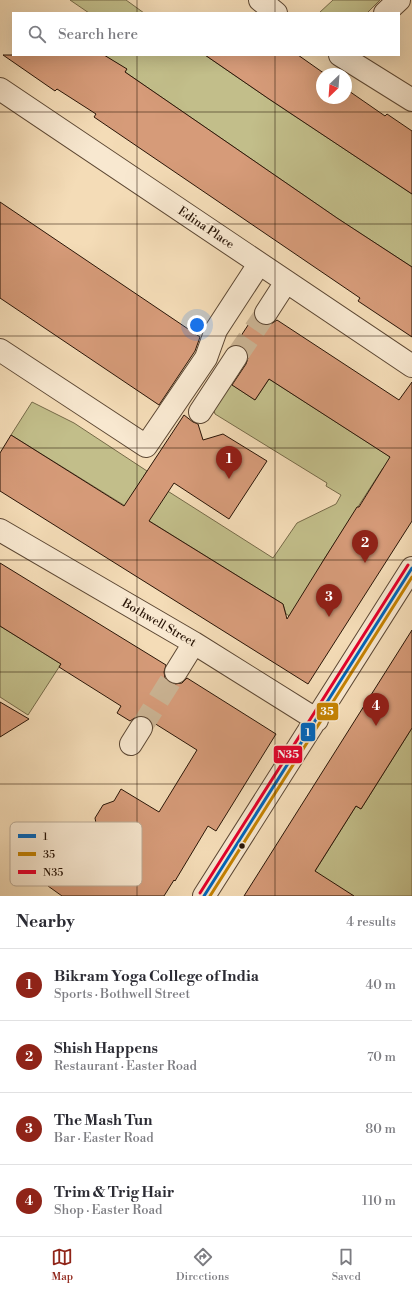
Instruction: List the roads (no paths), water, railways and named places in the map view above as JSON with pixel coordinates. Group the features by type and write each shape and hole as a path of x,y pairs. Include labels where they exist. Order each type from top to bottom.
{"street":[{"path":"260,0 275,12"},
{"path":"386,12 399,0"},
{"path":"342,56 412,100"},
{"name":"Edina Place","path":"0,89 412,366"},
{"path":"0,350 146,446 206,358 216,330 259,264"},
{"path":"266,313 286,282"},
{"path":"200,412 236,356"},
{"name":"Bothwell Street","path":"0,530 194,643 317,720"},
{"path":"205,896 412,568"},
{"path":"176,672 194,643"}],"tunnel":[{"path":"236,357 266,313"},
{"path":"141,728 176,672"}],"place":[{"name":"Bikram Yoga College of India","path":"229,479"},
{"name":"Shish Happens","path":"365,563"},
{"name":"The Mash Tun","path":"329,617"},
{"name":"Trim & Trig Hair","path":"376,726"}]}
